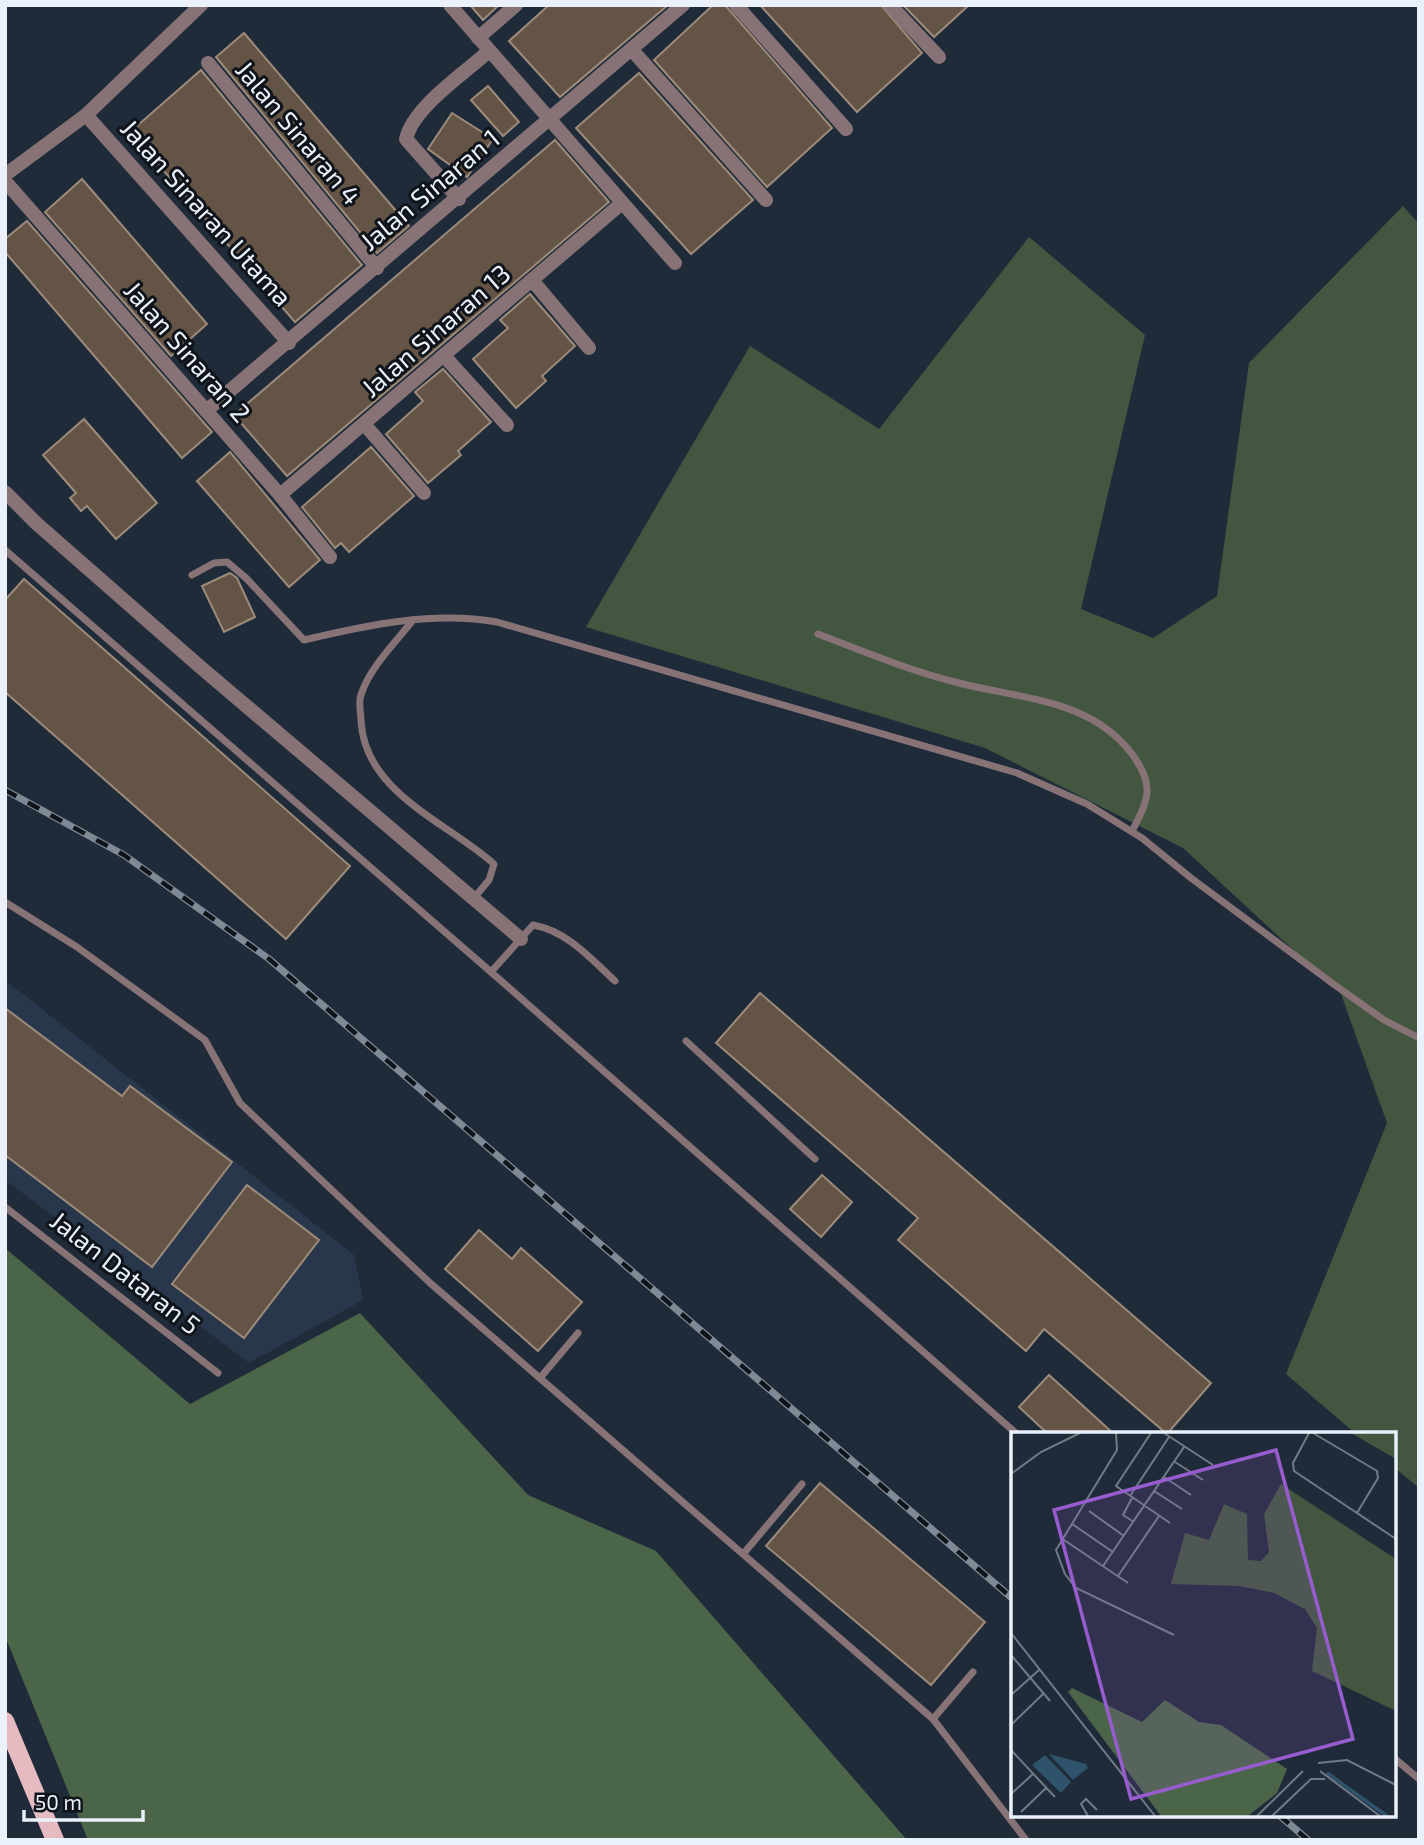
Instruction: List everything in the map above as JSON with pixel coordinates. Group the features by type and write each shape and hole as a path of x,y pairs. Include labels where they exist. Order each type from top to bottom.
{"main road":[{"path":"5,1721 55,1840"}],"street":[{"path":"5,175 86,115 201,5"},
{"path":"450,5 675,263"},
{"path":"478,38 516,5"},
{"name":"Jalan Sinaran 1","path":"206,411 459,199 683,5"},
{"path":"736,5 846,129"},
{"path":"890,5 939,57"},
{"path":"632,50 766,200"},
{"path":"459,199 406,139 408,129 421,111 489,51"},
{"name":"Jalan Sinaran 4","path":"208,62 377,268"},
{"name":"Jalan Sinaran Utama","path":"86,115 289,343"},
{"name":"Jalan Sinaran 2","path":"5,181 280,495 330,557"},
{"name":"Jalan Sinaran 13","path":"280,495 365,425 622,202"},
{"path":"532,280 589,348"},
{"path":"444,357 507,425"},
{"path":"365,425 424,493"},
{"path":"5,492 36,523 198,665 521,939"}],"lane":[{"path":"5,550 492,972 1015,1432"},
{"path":"192,575 214,563 227,562 262,594 304,640 352,628 413,620 462,618 497,622 799,708 1017,774 1087,804 1132,831 1353,998 1384,1020 1419,1038"},
{"path":"413,620 370,676 360,696 362,738 378,772 401,796 472,845 494,864 489,880 473,899"},
{"path":"818,634 957,683 1082,711 1118,735 1143,769 1148,782 1145,805 1132,831"},
{"path":"5,902 77,947 205,1040 240,1103 429,1282 933,1719 1026,1840"},
{"path":"492,972 533,925 550,928 581,949 615,981"},
{"path":"686,1041 815,1159"},
{"name":"Jalan Dataran 5","path":"5,1207 218,1373"},
{"path":"540,1378 578,1333"},
{"path":"744,1553 802,1484"},
{"path":"933,1719 973,1672"},
{"path":"1396,1760 1419,1779"}],"shaded area":[{"path":"5,980 354,1255 363,1300 249,1363 5,1180"}],"green space":[{"path":"1403,206 1419,224 1419,1488 1396,1469 1396,1432 1354,1432 1286,1374 1387,1123 1341,994 1183,848 985,748 586,627 750,346 879,429 1029,237 1145,335 1081,609 1153,638 1217,596 1249,363"},
{"path":"5,1248 190,1404 360,1313 528,1495 656,1551 907,1840 88,1840 5,1636"}],"building":[{"path":"470,5 499,5 483,20"},
{"path":"549,5 668,5 560,97 509,41"},
{"path":"713,5 725,5 832,128 767,187 654,60"},
{"path":"760,5 881,5 922,53 857,112"},
{"path":"903,5 969,5 934,37"},
{"path":"244,33 409,226 377,253 216,57"},
{"path":"201,70 362,265 295,322 130,132"},
{"path":"639,73 753,200 691,254 576,128"},
{"path":"488,86 519,122 503,136 471,100"},
{"path":"452,113 493,139 467,177 428,149"},
{"path":"555,140 609,202 287,476 234,415"},
{"path":"82,179 207,324 171,356 45,212"},
{"path":"27,221 212,432 182,458 5,252 5,239"},
{"path":"530,294 575,346 542,376 546,381 516,408 473,359 508,328 500,320"},
{"path":"443,369 491,422 458,451 461,455 428,483 386,434 423,401 415,392"},
{"path":"84,419 157,503 116,539 87,506 81,511 70,498 76,493 43,455"},
{"path":"371,447 414,496 349,552 341,543 335,548 302,507"},
{"path":"230,452 320,560 289,587 197,481"},
{"path":"230,573 237,578 255,617 224,632 202,586"},
{"path":"24,579 350,866 286,939 5,692 5,600"},
{"path":"760,993 1211,1383 1169,1432 1165,1432 1044,1329 1026,1351 898,1240 918,1218 716,1043"},
{"path":"5,1008 122,1096 130,1086 232,1162 152,1267 5,1155"},
{"path":"822,1175 852,1202 821,1237 790,1209"},
{"path":"247,1185 319,1240 244,1338 172,1284"},
{"path":"479,1230 512,1259 521,1248 582,1302 538,1351 445,1269"},
{"path":"1049,1375 1112,1432 1046,1432 1019,1407"},
{"path":"820,1483 985,1622 931,1685 766,1546"}],"railway":[{"path":"5,790 124,855 269,959 1011,1597"},
{"path":"1281,1817 1308,1840"}]}
